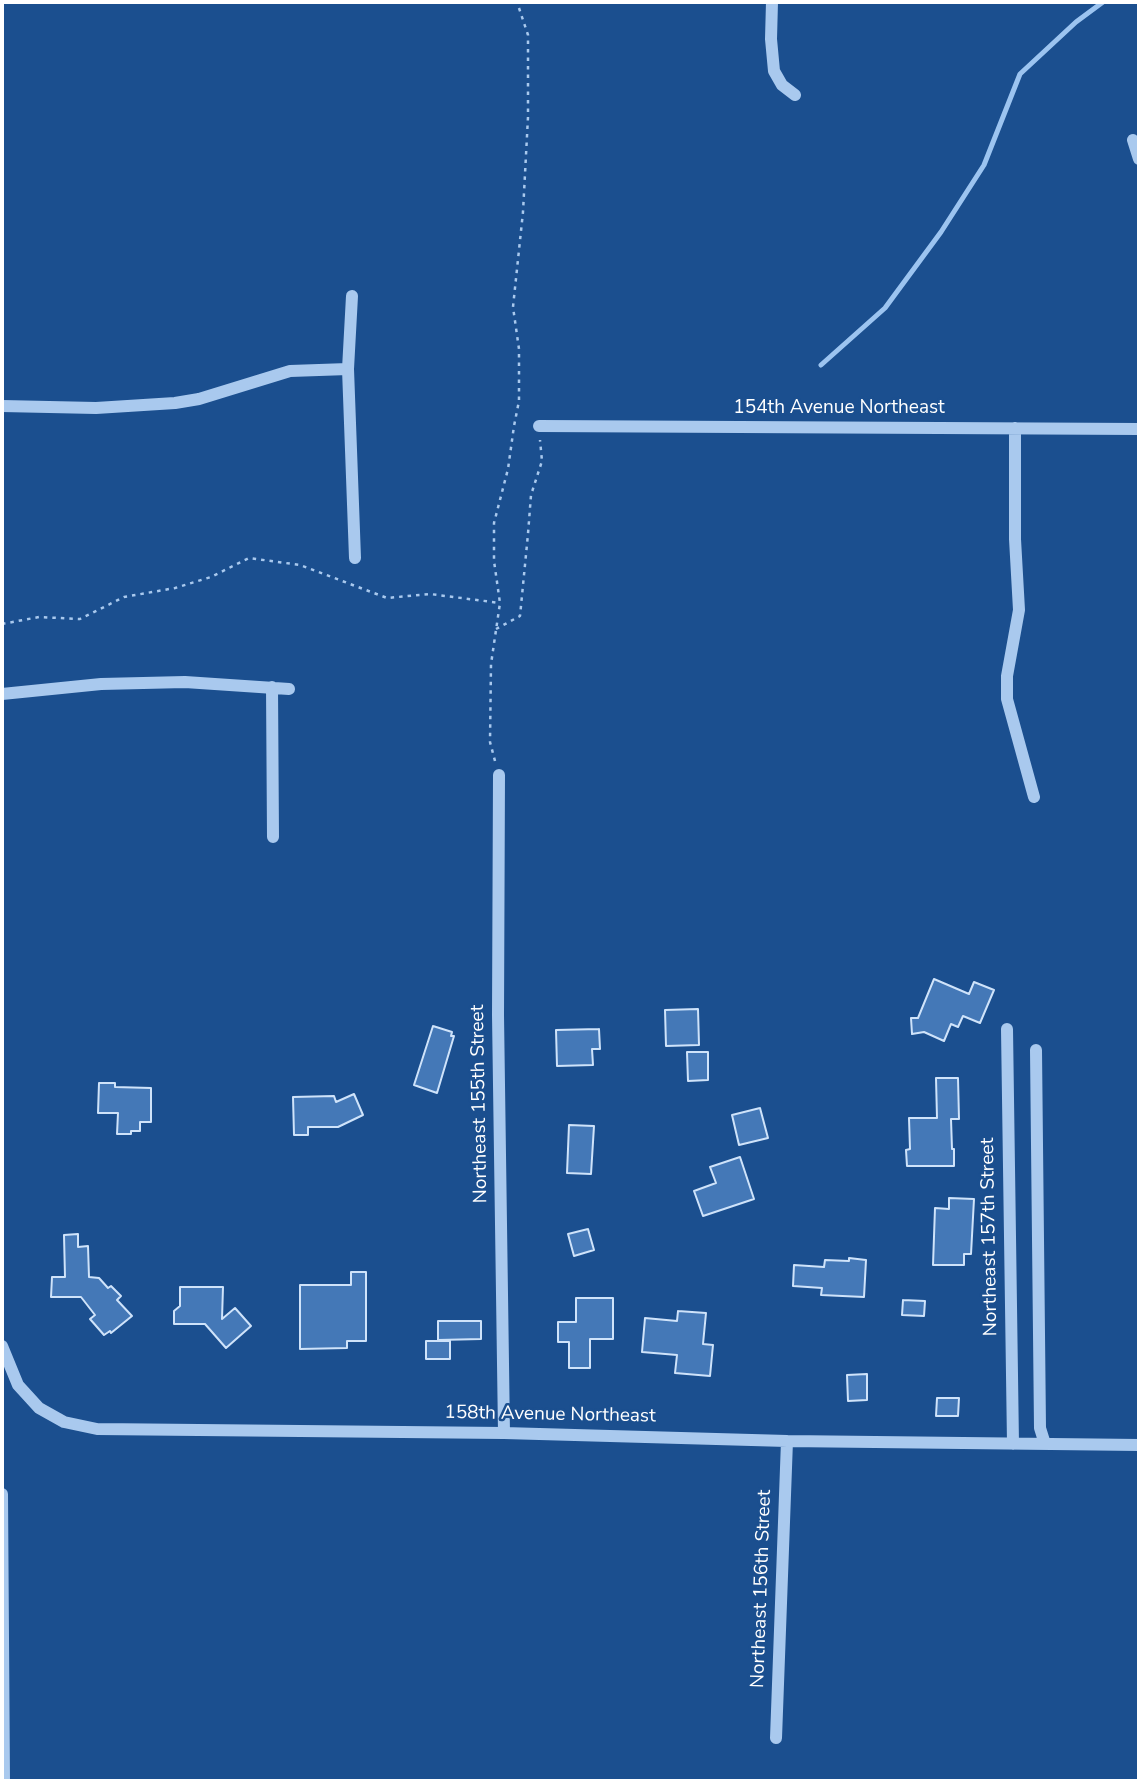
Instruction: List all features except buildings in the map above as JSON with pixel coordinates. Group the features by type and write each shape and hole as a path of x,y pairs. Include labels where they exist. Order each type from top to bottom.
{"street":[{"path":"772,2 774,71 782,85 795,95"},
{"path":"1133,140 1139,159"},
{"path":"352,296 348,369 355,558"},
{"path":"2,406 96,408 175,403 199,399 290,371 348,369"},
{"name":"154th Avenue Northeast","path":"539,426 1139,429"},
{"path":"1015,428 1014,539 1019,610 1007,676 1007,699 1034,797"},
{"path":"2,694 102,684 185,682 289,689"},
{"path":"272,687 273,837"},
{"name":"Northeast 155th Street","path":"499,775 498,1015 504,1433"},
{"name":"Northeast 157th Street","path":"1007,1028 1013,1444"},
{"path":"1036,1049 1040,1428 1045,1444"},
{"name":"158th Avenue Northeast","path":"2,1346 18,1385 39,1408 64,1422 97,1429 504,1433 788,1441 1139,1445"},
{"name":"Northeast 156th Street","path":"776,1738 788,1441"},
{"path":"2,1494 4,1781"}],"path":[{"path":"499,775 490,742 491,664 500,603 494,561 494,523 508,469 519,401 519,349 513,307 523,212 528,117 528,36 517,2"},
{"path":"496,629 520,616 531,495 542,461 539,426"},
{"path":"2,624 39,617 80,619 124,597 175,588 211,577 249,558 300,565 387,598 430,594 500,603"}],"waterway":[{"path":"821,365 885,308 941,232 984,165 1020,74 1076,22 1103,2"}]}
